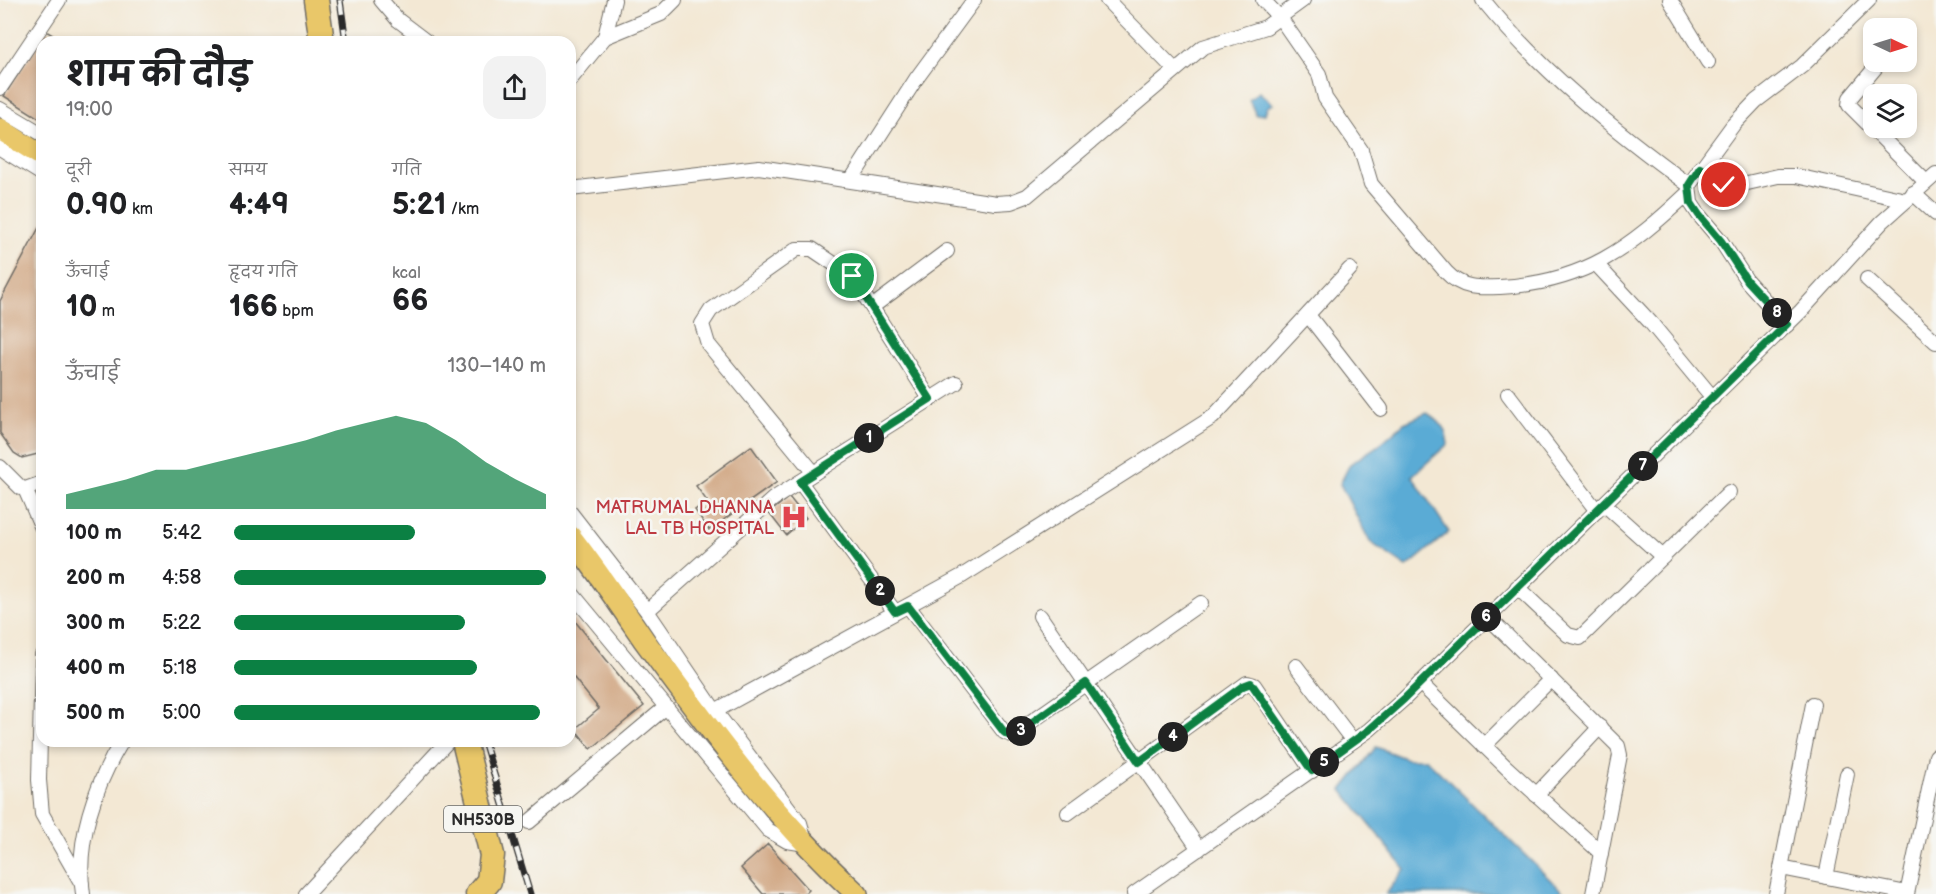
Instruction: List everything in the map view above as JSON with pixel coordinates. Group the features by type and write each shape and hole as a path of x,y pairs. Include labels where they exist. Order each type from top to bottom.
{"highway":[{"path":"316,0 321,36"},
{"name":"NH530B","path":"465,747 492,855 489,881 478,894"}],"main road":[{"path":"0,129 36,152"},
{"path":"576,544 681,690 784,820 857,894"}],"street":[{"path":"0,88 59,0"},
{"path":"576,73 605,37 614,0"},
{"path":"605,37 661,14 675,0"},
{"path":"851,180 916,79 974,0"},
{"path":"1107,0 1175,70"},
{"path":"1263,0 1281,19 1319,74 1325,98 1361,150 1371,184 1454,281 1478,288 1547,282 1597,265 1652,228 1689,189 1700,168 1733,125 1756,100 1803,66 1869,0"},
{"path":"576,188 759,167 996,203 1019,200 1061,169 1203,47 1266,27 1281,19 1304,0"},
{"path":"1483,0 1523,45 1617,131 1689,189 1699,215 1721,241 1747,281 1787,324"},
{"path":"1670,0 1708,62"},
{"path":"386,2 418,36"},
{"path":"1134,894 1353,741 1420,682 1713,398 1910,196 1931,178 1849,105 1850,98 1872,72"},
{"path":"0,109 36,130"},
{"path":"0,148 36,170"},
{"path":"1700,168 1724,185 1731,187 1778,176 1797,176 1910,196 1936,214"},
{"path":"814,473 708,344 702,324 711,310 797,249 812,249 846,271 872,307 930,399"},
{"path":"872,307 947,251"},
{"path":"1597,265 1651,323 1713,398"},
{"path":"715,711 962,576 1213,417 1350,269"},
{"path":"1867,279 1936,342"},
{"path":"1308,315 1381,409"},
{"path":"647,612 773,499 956,383"},
{"path":"1508,394 1600,507 1663,557"},
{"path":"0,469 25,489 36,514"},
{"path":"800,482 902,609 1008,735 1016,734 1201,603"},
{"path":"25,489 36,485"},
{"path":"1517,587 1568,635 1580,638 1729,492"},
{"path":"576,520 647,612 715,711 800,823 806,844 787,841 768,830 576,598"},
{"path":"1040,616 1199,849"},
{"path":"1486,616 1615,741 1620,755 1593,894"},
{"path":"1296,666 1353,741"},
{"path":"1484,746 1551,679"},
{"path":"1420,682 1484,746 1601,854"},
{"path":"1068,813 1243,686 1251,683 1312,771"},
{"path":"1776,894 1813,704"},
{"path":"529,822 666,707"},
{"path":"1536,795 1600,727"},
{"path":"40,747 39,780 42,814 82,889"},
{"path":"82,889 83,841 93,800 110,760 118,747"},
{"path":"306,894 441,747"},
{"path":"1781,868 1907,893 1936,756"},
{"path":"1826,876 1846,774"}],"water":[{"path":"1259,92 1273,104 1267,107 1265,114 1256,115 1249,100"},
{"path":"1427,413 1442,426 1448,444 1412,476 1449,532 1407,567 1370,542 1340,484 1350,464 1379,445 1404,423"},
{"path":"1376,747 1407,759 1426,759 1565,894 1386,894 1405,869 1342,790"}],"building":[{"path":"46,31 54,36 43,36"},
{"path":"36,46 36,116 4,96"},
{"path":"36,233 36,454 22,458 14,453 0,433 0,301"},
{"path":"751,446 777,482 709,530 695,510 707,501 696,486"},
{"path":"789,497 806,518 786,535 769,513"},
{"path":"576,622 644,706 591,749 576,728 599,709 576,680"},
{"path":"768,844 809,890 805,894 763,894 741,868"}],"railway":[{"path":"340,0 345,36"},
{"path":"486,747 530,894"}],"place":[{"name":"MATRUMAL DHANNA LAL TB HOSPITAL","path":"794,517"}],"route":[{"path":"852,276 930,399 800,482 895,612 908,606 1004,732 1008,735 1016,734 1086,683 1139,762 1247,683 1251,683 1254,684 1312,771 1369,730 1404,699 1787,324 1747,281 1721,241 1691,203 1689,185 1700,168 1724,185"}]}
